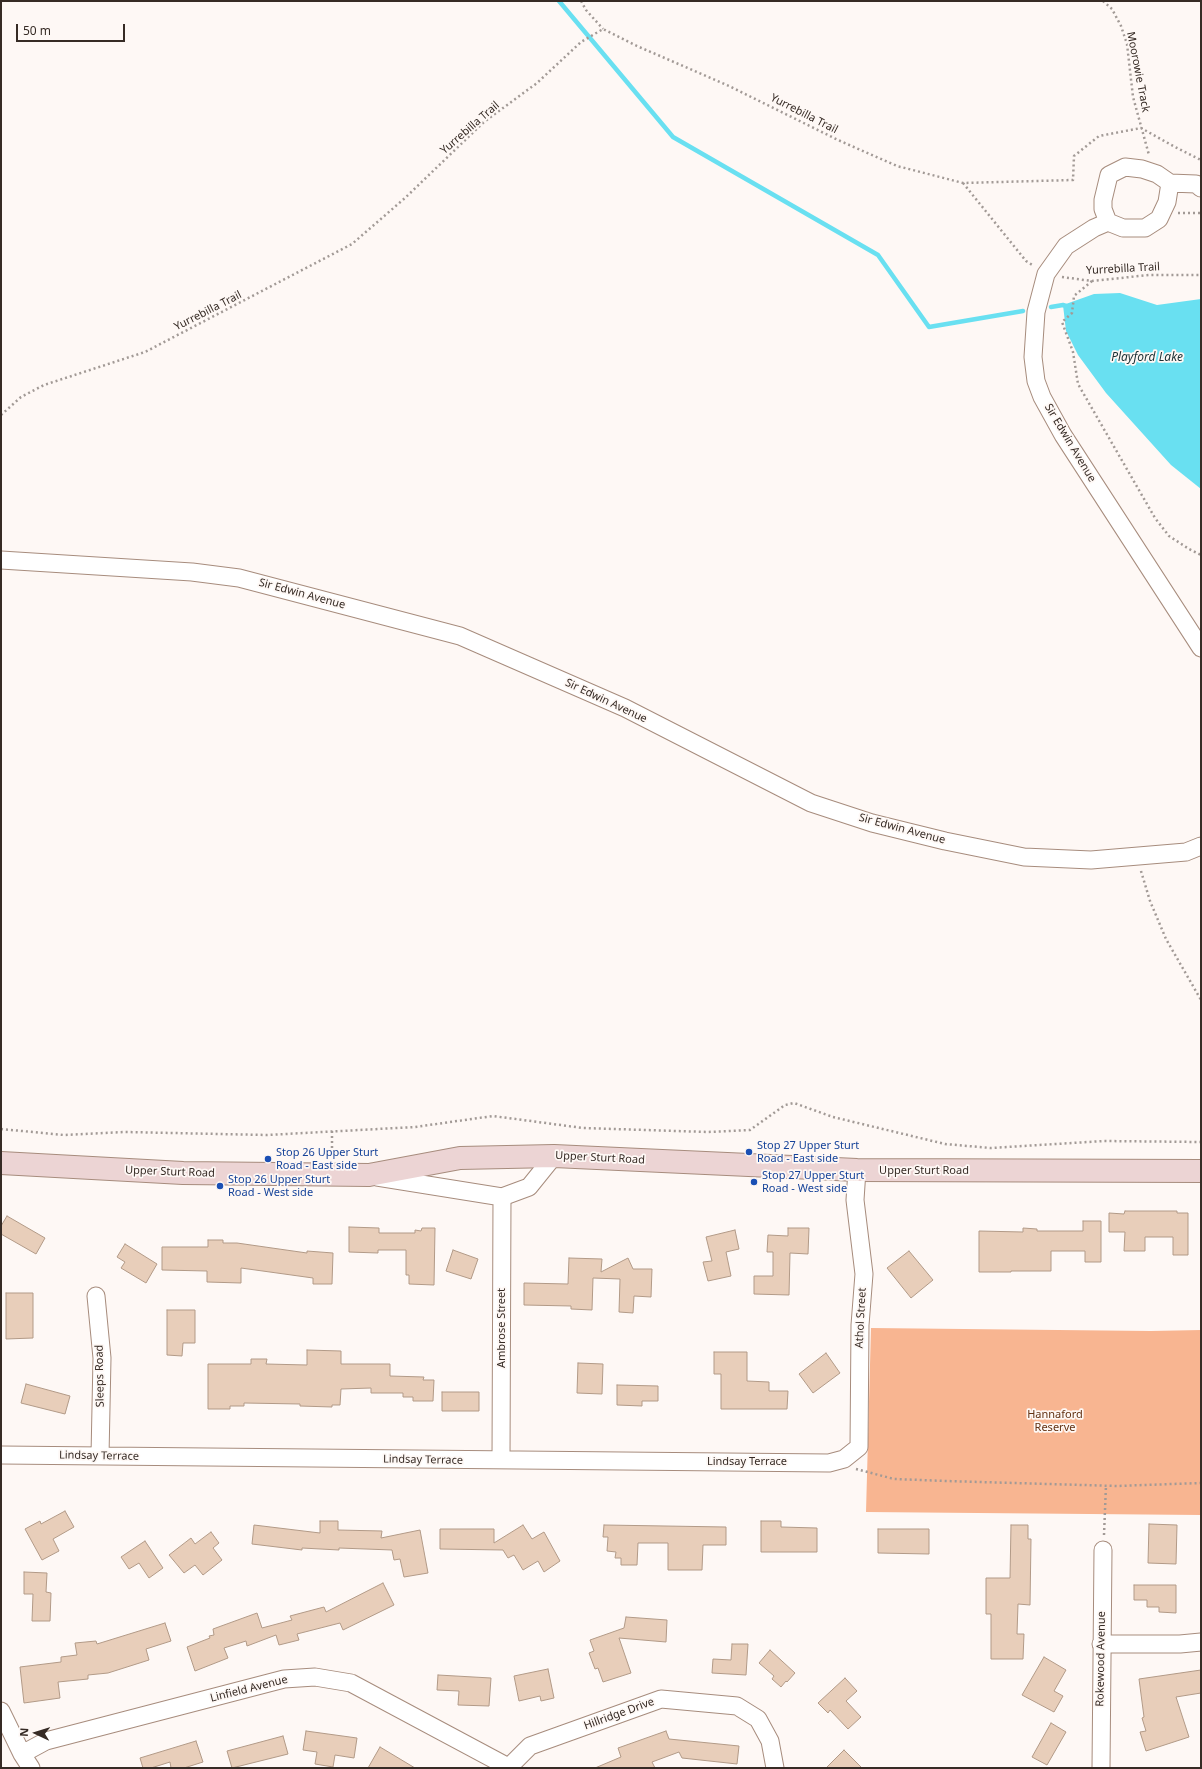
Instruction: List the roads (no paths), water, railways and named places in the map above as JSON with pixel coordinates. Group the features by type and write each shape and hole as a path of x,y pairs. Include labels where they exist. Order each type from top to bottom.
{"main road":[{"name":"Upper Sturt Road","path":"1,1163 183,1173 368,1175 460,1158 554,1156 857,1170 1201,1171"}],"street":[{"path":"1164,178 1167,202 1159,219 1145,228 1123,228 1108,222 1103,209 1102,200 1109,175 1125,168 1142,169 1164,178 1196,184 1201,188"},
{"name":"Sir Edwin Avenue","path":"1108,222 1094,228 1066,246 1046,274 1036,312 1033,357 1036,381 1042,397 1063,435 1201,648"},
{"name":"Sir Edwin Avenue","path":"1,560 192,572 239,578 460,636 626,708 811,802 872,823 945,841 1024,857 1091,860 1186,852 1201,846"},
{"path":"368,1175 502,1196 529,1187 554,1156"},
{"name":"Athol Street","path":"844,1459 858,1446 860,1325 864,1274 855,1200 857,1170"},
{"name":"Ambrose Street","path":"501,1460 502,1196"},
{"name":"Sleeps Road","path":"96,1296 102,1358 100,1456"},
{"name":"Lindsay Terrace","path":"1,1455 829,1463 844,1459"},
{"name":"Rokewood Avenue","path":"1101,1768 1103,1550"},
{"path":"1101,1644 1180,1644 1201,1642"},
{"name":"Linfield Avenue","path":"22,1754 46,1741 284,1679 315,1677 351,1683 509,1768"},
{"name":"Hillridge Drive","path":"509,1768 530,1746 661,1699 737,1706 758,1720 770,1741 775,1768"},
{"path":"1,1712 22,1754 31,1768"}],"water":[{"name":"Playford Lake","path":"1120,293 1157,305 1201,299 1201,489 1171,465 1106,393 1078,355 1066,331 1063,305 1094,294"}],"waterway":[{"path":"559,1 673,137 878,255 929,327 1023,311"},
{"path":"1051,307 1063,305 1069,307"}],"place":[{"name":"Stop 27 Upper Sturt Road - East side","path":"749,1152"},
{"name":"Stop 26 Upper Sturt Road - East side","path":"268,1159"},
{"name":"Stop 27 Upper Sturt Road - West side","path":"754,1182"},
{"name":"Stop 26 Upper Sturt Road - West side","path":"220,1186"}],"park label":[{"name":"Hannaford Reserve","path":"1055,1421"}]}
